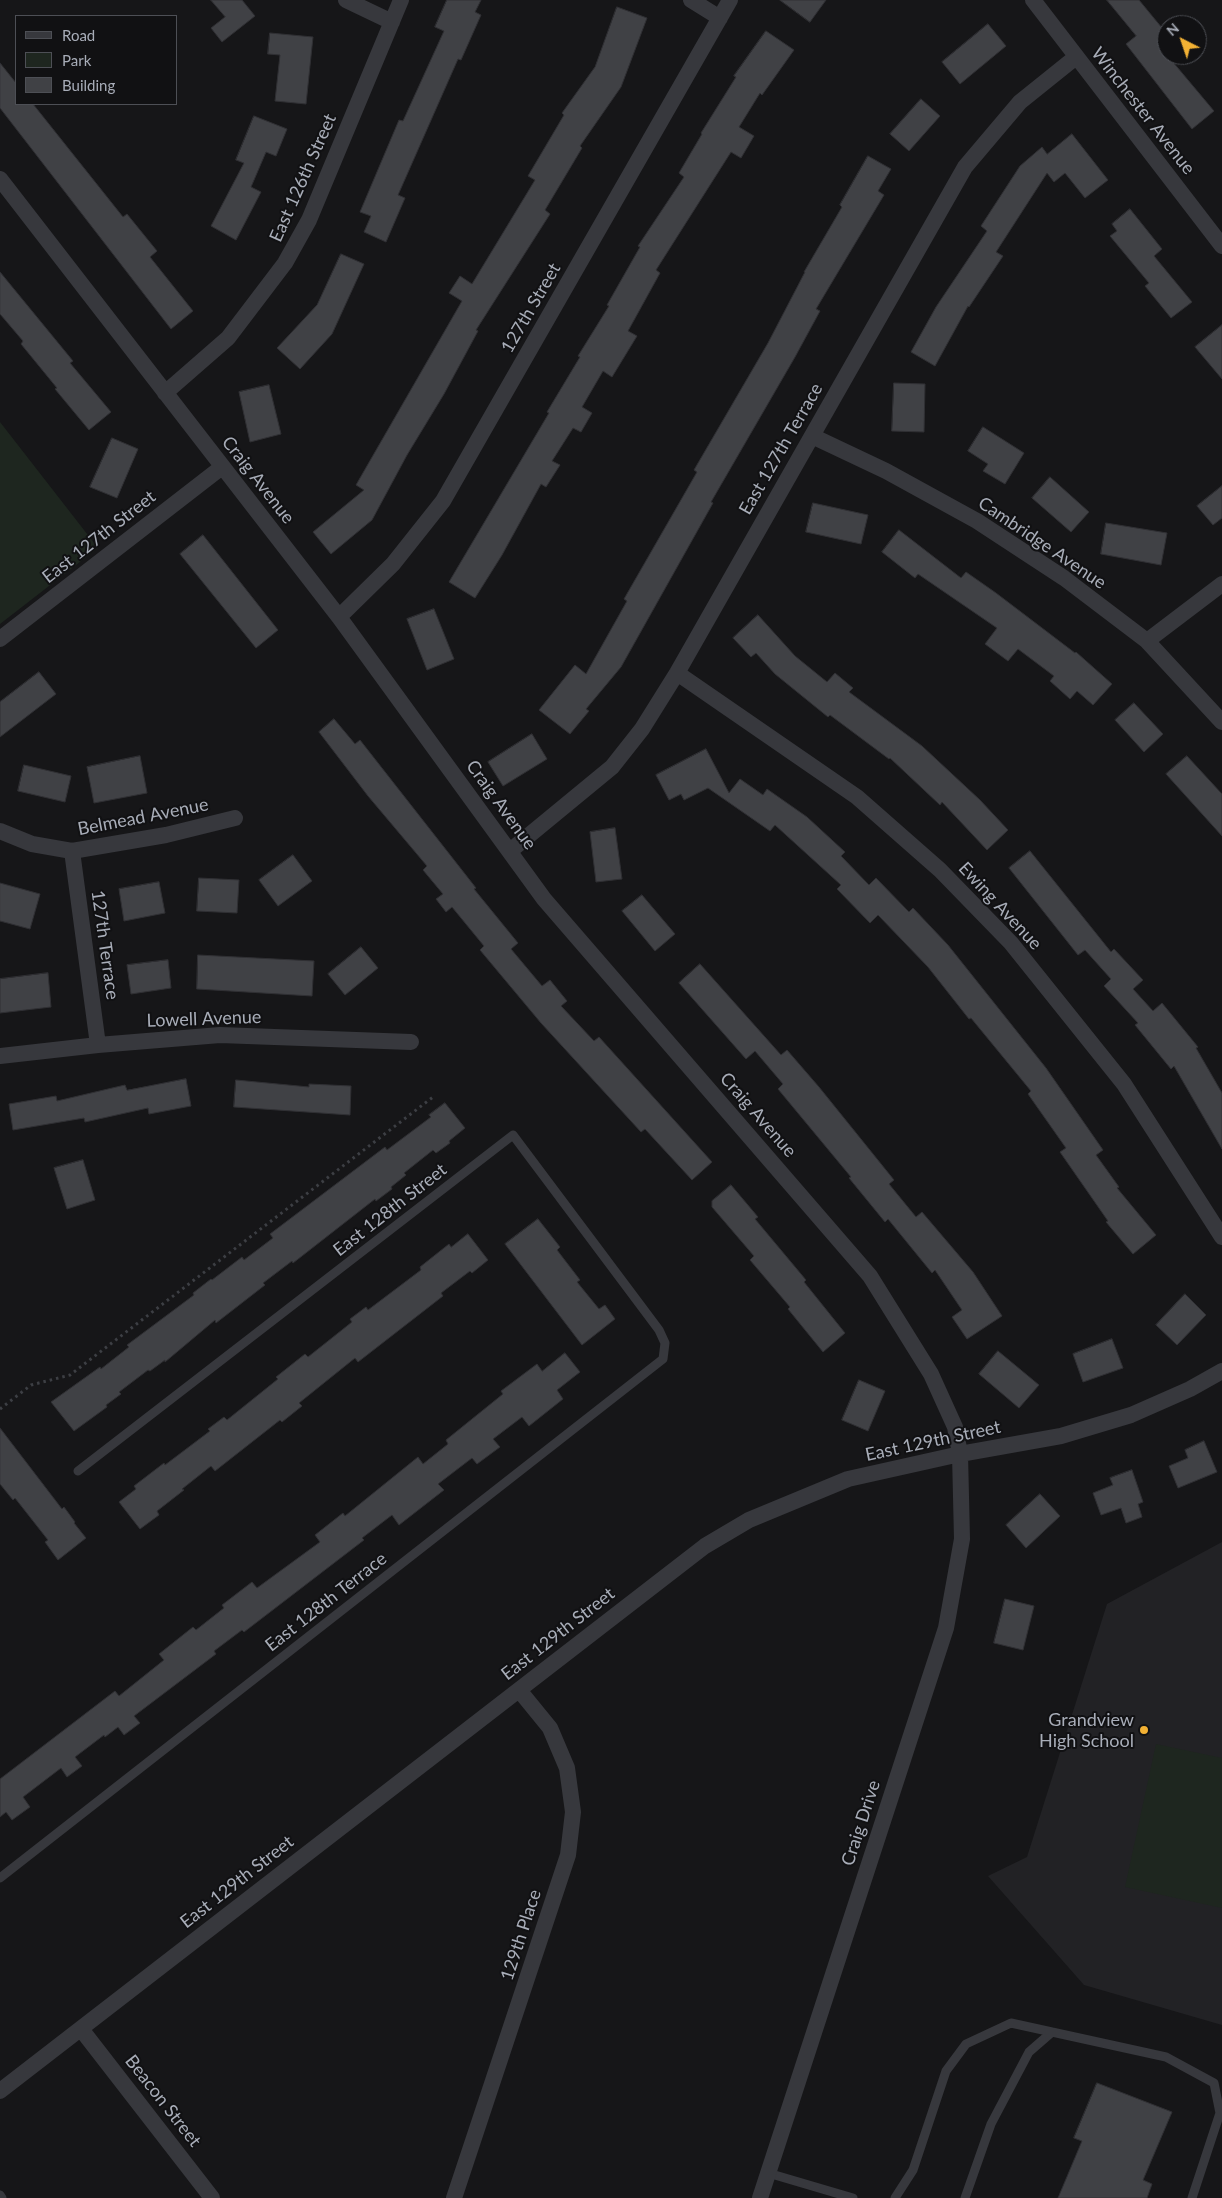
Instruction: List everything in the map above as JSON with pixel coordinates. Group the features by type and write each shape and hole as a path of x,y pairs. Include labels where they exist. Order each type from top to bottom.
{"street":[{"path":"346,0 392,22"},
{"name":"East 126th Street","path":"165,393 228,338 285,263 309,220 401,0"},
{"path":"691,0 720,18"},
{"name":"127th Street","path":"339,616 393,564 443,501 730,0"},
{"name":"Winchester Avenue","path":"1033,0 1222,246"},
{"name":"East 127th Terrace","path":"510,852 612,767 642,729 676,673 965,167 1020,102 1076,57"},
{"name":"Craig Avenue","path":"0,179 339,616 544,899 870,1276 931,1374 955,1427 960,1454"},
{"name":"Cambridge Avenue","path":"812,436 886,471 977,521 1064,578 1147,640 1222,722"},
{"name":"East 127th Street","path":"0,639 222,466"},
{"path":"1147,640 1222,584"},
{"name":"Ewing Avenue","path":"676,673 857,797 940,870 1011,943 1124,1084 1222,1237"},
{"name":"Belmead Avenue","path":"0,831 32,844 72,851 166,835 236,818"},
{"name":"127th Terrace","path":"72,851 98,1045"},
{"name":"Lowell Avenue","path":"0,1056 98,1045 220,1035 411,1042"},
{"name":"East 129th Street","path":"0,2091 705,1546 749,1520 848,1479 960,1454 1061,1436 1131,1415 1190,1389 1222,1371"},
{"name":"Craig Drive","path":"760,2198 946,1628 962,1539 960,1454"},
{"name":"129th Place","path":"454,2198 568,1855 574,1812 567,1768 550,1728 519,1690"},
{"name":"Beacon Street","path":"81,2029 212,2198"}],"lane":[{"name":"East 128th Street","path":"78,1471 513,1135 659,1330 665,1343 664,1349"},
{"name":"East 128th Terrace","path":"0,1878 663,1359 664,1349"},
{"path":"896,2198 913,2170 946,2071 966,2044 1011,2023 1166,2057 1214,2082 1220,2113 1192,2198"},
{"path":"965,2198 991,2124 1029,2052 1052,2032"},
{"path":"768,2173 853,2198"}],"path":[{"path":"0,1409 31,1385 70,1375 433,1097"}],"shaded area":[{"name":"Grandview High School","path":"1222,1542 1222,2025 1084,1985 988,1876 1027,1857 1107,1604"}],"green space":[{"path":"0,422 98,548 0,624"},
{"path":"1156,1744 1222,1758 1222,1908 1125,1887"}],"building":[{"path":"211,0 242,0 255,16 222,42 211,28 225,17"},
{"path":"447,0 481,0 475,12 481,15 461,60 458,59 398,195 405,198 386,242 364,232 371,216 360,212 399,120 403,121 444,31 435,27"},
{"path":"780,0 826,0 810,22"},
{"path":"1107,0 1139,0 1157,22 1157,65 1175,65 1214,111 1192,129 1126,44 1136,36"},
{"path":"617,7 647,18 621,87 580,146 582,148 545,210 550,214 476,330 478,331 444,394 407,455 372,520 331,554 313,532 364,490 356,485 462,301 449,293 460,276 472,284 535,180 528,176 564,115 562,113 595,67"},
{"path":"988,24 1006,46 960,84 942,62"},
{"path":"766,31 794,50 762,95 760,93 739,127 754,136 741,158 731,152 656,270 660,273 628,331 637,336 612,377 603,371 582,407 592,413 581,432 573,428 552,461 560,465 546,487 541,484 502,555 475,598 449,582 549,413 547,412 580,357 578,356 609,306 607,305 640,247 638,246 684,177 679,173 701,133 736,77 734,76"},
{"path":"270,33 313,37 306,104 275,101 280,55 268,54"},
{"path":"0,63 15,82 15,105 34,105 123,217 127,214 157,251 150,257 193,311 171,329 0,108"},
{"path":"921,99 940,116 909,151 890,134"},
{"path":"254,116 287,129 276,156 266,152 251,187 261,192 236,240 211,226 244,163 236,160"},
{"path":"1072,134 1108,180 1085,198 1065,173 1054,182 1047,173 996,252 1003,256 968,306 935,366 911,352 936,307 987,231 981,226 1020,166 1042,147 1047,154"},
{"path":"868,156 891,169 878,191 884,195 816,309 820,311 795,357 711,502 713,503 621,667 586,709 589,711 570,734 539,710 575,665 586,674 627,601 624,599 697,472 694,470 768,343 804,272 842,207 840,205"},
{"path":"1130,209 1162,249 1154,256 1192,302 1171,318 1145,286 1149,283 1110,236 1117,231 1112,224"},
{"path":"341,254 364,264 332,334 300,369 277,348 317,305"},
{"path":"0,272 73,361 70,363 111,412 89,430 55,389 57,388 21,344 23,341 0,314"},
{"path":"1222,325 1222,379 1195,347"},
{"path":"894,383 925,384 924,432 892,431"},
{"path":"269,385 281,434 250,442 239,392"},
{"path":"983,427 1024,453 1005,484 983,471 988,464 968,451"},
{"path":"112,438 138,449 117,498 90,487"},
{"path":"1050,477 1089,512 1071,532 1032,498"},
{"path":"1222,486 1222,518 1213,525 1197,506"},
{"path":"813,503 868,515 861,544 806,532"},
{"path":"1106,523 1167,533 1161,565 1101,554"},
{"path":"899,530 961,578 966,572 996,593 1076,652 1112,684 1093,705 1077,691 1070,699 1050,681 1054,676 1018,649 1008,661 985,644 997,628 918,574 915,578 882,552"},
{"path":"203,535 278,630 256,648 180,554"},
{"path":"434,609 454,659 427,670 407,619"},
{"path":"758,615 795,656 827,682 835,673 853,688 849,692 922,746 980,800 1008,830 987,850 942,802 940,805 890,758 830,715 828,717 775,674 756,653 751,657 733,638"},
{"path":"39,672 56,694 0,737 0,702"},
{"path":"1134,703 1163,734 1144,752 1115,720"},
{"path":"334,719 355,744 360,740 476,888 474,889 518,943 511,949 542,986 550,980 567,1001 561,1006 594,1041 599,1037 712,1162 692,1180 645,1129 641,1132 541,1023 480,950 484,946 452,907 446,912 436,899 443,894 423,870 427,866 368,796 319,732"},
{"path":"532,734 547,759 503,786 488,762"},
{"path":"706,749 729,793 740,779 763,795 767,789 807,817 845,852 841,856 869,885 876,878 909,912 913,908 948,945 1046,1068 1103,1150 1096,1155 1119,1187 1117,1188 1156,1235 1133,1254 1106,1222 1108,1221 1060,1152 1066,1148 1028,1094 1031,1091 971,1018 969,1019 928,967 878,915 870,923 837,889 841,885 775,825 770,831 708,788 684,800 681,794 669,800 656,775"},
{"path":"140,756 147,793 94,803 87,767"},
{"path":"1187,756 1222,794 1222,836 1166,774"},
{"path":"24,765 71,776 65,802 18,791"},
{"path":"615,828 622,879 596,882 590,832"},
{"path":"1030,851 1111,952 1114,949 1143,980 1133,989 1153,1011 1162,1003 1198,1047 1196,1048 1222,1093 1222,1149 1174,1066 1171,1069 1135,1025 1138,1023 1104,986 1111,979 1085,950 1078,955 1009,868"},
{"path":"293,855 312,881 278,906 259,880"},
{"path":"199,878 239,880 237,913 197,911"},
{"path":"159,882 165,913 124,921 119,889"},
{"path":"0,883 40,894 30,929 0,921"},
{"path":"642,895 675,934 655,951 622,911"},
{"path":"361,947 378,968 345,995 328,974"},
{"path":"198,955 314,961 312,996 197,989"},
{"path":"168,960 171,988 131,994 127,965"},
{"path":"700,964 781,1055 787,1050 819,1087 894,1180 889,1184 916,1217 922,1212 973,1272 1002,1316 967,1339 952,1317 962,1310 935,1270 932,1273 888,1219 885,1222 849,1178 851,1177 778,1089 783,1084 755,1051 746,1059 679,983"},
{"path":"48,973 51,1007 0,1013 0,979"},
{"path":"186,1079 191,1106 149,1114 148,1108 85,1122 84,1118 13,1130 9,1104 56,1096 57,1101 125,1085 127,1090"},
{"path":"236,1080 309,1087 309,1084 351,1086 350,1115 234,1107"},
{"path":"445,1103 465,1128 449,1141 450,1143 436,1153 433,1150 404,1173 406,1175 391,1187 392,1189 376,1201 375,1199 293,1263 292,1261 263,1283 265,1285 216,1323 215,1320 165,1362 165,1360 150,1371 148,1370 119,1392 121,1394 106,1405 107,1407 74,1431 51,1402 100,1367 101,1369 129,1347 127,1345 194,1295 193,1293 211,1279 242,1257 244,1260 273,1238 270,1234 385,1147 387,1150 431,1117 429,1115"},
{"path":"83,1160 95,1200 67,1209 54,1168"},
{"path":"731,1185 758,1217 755,1219 806,1280 804,1282 845,1333 823,1352 788,1309 790,1307 750,1260 754,1256 712,1207 712,1201"},
{"path":"538,1219 560,1247 557,1250 580,1280 577,1282 599,1309 605,1305 615,1319 582,1345 505,1244"},
{"path":"468,1234 488,1260 441,1293 443,1296 358,1362 355,1358 299,1403 302,1406 282,1422 280,1420 215,1471 211,1466 157,1511 159,1515 140,1529 119,1502 136,1489 134,1486 210,1431 208,1429 224,1417 227,1420 278,1379 276,1377 305,1354 308,1357 352,1322 350,1319 366,1307 368,1310 421,1270 420,1267 449,1244 451,1247"},
{"path":"1185,1294 1206,1315 1177,1345 1156,1325"},
{"path":"1112,1339 1123,1368 1083,1382 1073,1354"},
{"path":"998,1351 1039,1385 1019,1408 979,1374"},
{"path":"565,1353 580,1372 557,1390 563,1399 529,1426 522,1417 493,1439 500,1447 477,1464 472,1458 438,1484 444,1490 399,1525 392,1515 362,1538 364,1540 244,1632 242,1630 214,1651 216,1654 134,1716 140,1723 124,1735 118,1727 105,1737 104,1735 75,1757 82,1766 67,1777 61,1768 23,1797 30,1807 12,1820 6,1812 0,1817 0,1779 115,1691 119,1696 164,1660 159,1654 193,1627 196,1630 224,1608 222,1605 252,1582 257,1588 320,1542 315,1535 343,1513 345,1516 418,1457 423,1464 448,1444 446,1440 503,1394 501,1391 537,1364 542,1371"},
{"path":"859,1380 885,1391 868,1431 842,1420"},
{"path":"0,1428 62,1509 64,1507 86,1538 58,1560 45,1542 48,1540 15,1498 13,1500 0,1484"},
{"path":"1204,1441 1217,1472 1178,1488 1169,1466 1188,1458 1185,1450"},
{"path":"1132,1470 1143,1502 1138,1504 1142,1517 1126,1523 1121,1508 1101,1515 1093,1493 1113,1485 1110,1478"},
{"path":"1040,1494 1060,1516 1026,1548 1006,1525"},
{"path":"1005,1599 1034,1606 1023,1650 994,1643"},
{"path":"1097,2083 1172,2112 1143,2180 1152,2184 1147,2198 1058,2198 1082,2141 1074,2138"}],"place":[{"name":"Grandview High School","path":"1144,1730"}]}
